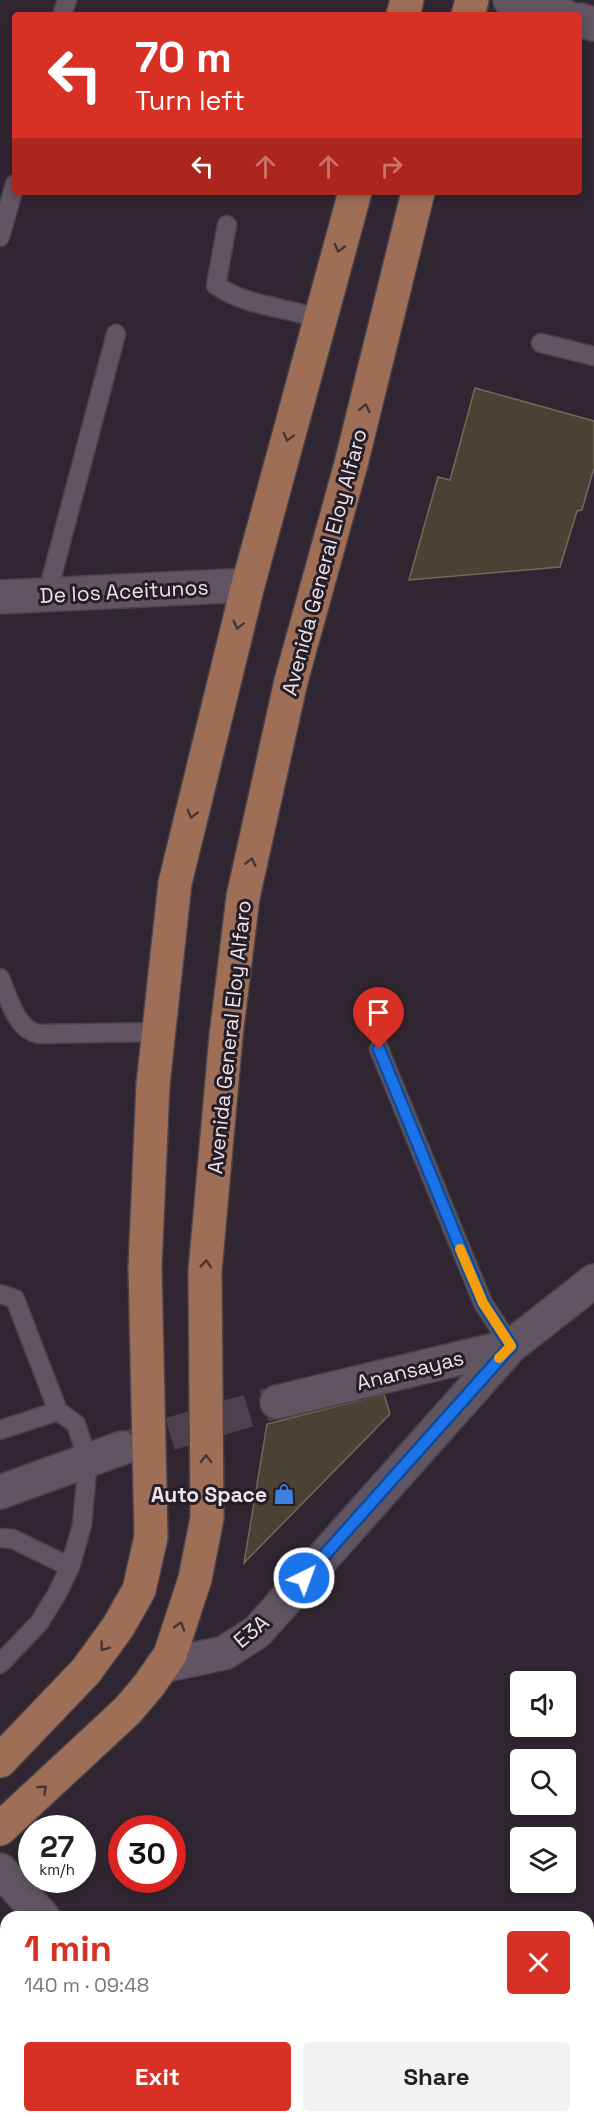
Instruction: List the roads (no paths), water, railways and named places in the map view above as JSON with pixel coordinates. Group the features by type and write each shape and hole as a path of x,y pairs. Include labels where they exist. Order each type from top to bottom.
{"main road":[{"path":"0,1761 86,1671 118,1627 140,1590 151,1537 145,1267 153,1084 175,883 248,585 354,195"},
{"name":"Avenida General Eloy Alfaro","path":"0,1828 128,1710 170,1655 195,1579 207,1518 206,1271 226,1036 243,897 291,681 351,464 417,195"}],"street":[{"path":"510,0 552,12"},
{"name":"De los Aceitunos","path":"0,597 248,585"},
{"name":"Anansayas","path":"277,1402 511,1346 594,1281"},
{"name":"E3A","path":"162,1666 224,1653 257,1632 511,1346"},
{"path":"0,1492 122,1448"},
{"path":"0,1870 38,1911"}],"lane":[{"path":"0,237 12,195"},
{"path":"227,225 216,285 229,295 320,319"},
{"path":"47,596 116,334"},
{"path":"541,343 594,356"},
{"path":"0,978 21,1024 28,1031 38,1034 159,1032"},
{"path":"379,1049 483,1303 511,1346"},
{"path":"0,1294 15,1299 58,1411 76,1424 88,1461 82,1525 70,1567 39,1623 0,1664"},
{"path":"0,1430 58,1411"},
{"path":"0,1538 13,1539 70,1567"}],"tunnel":[{"path":"123,1448 277,1402"}],"place":[{"name":"Auto Space","path":"284,1494"}]}
